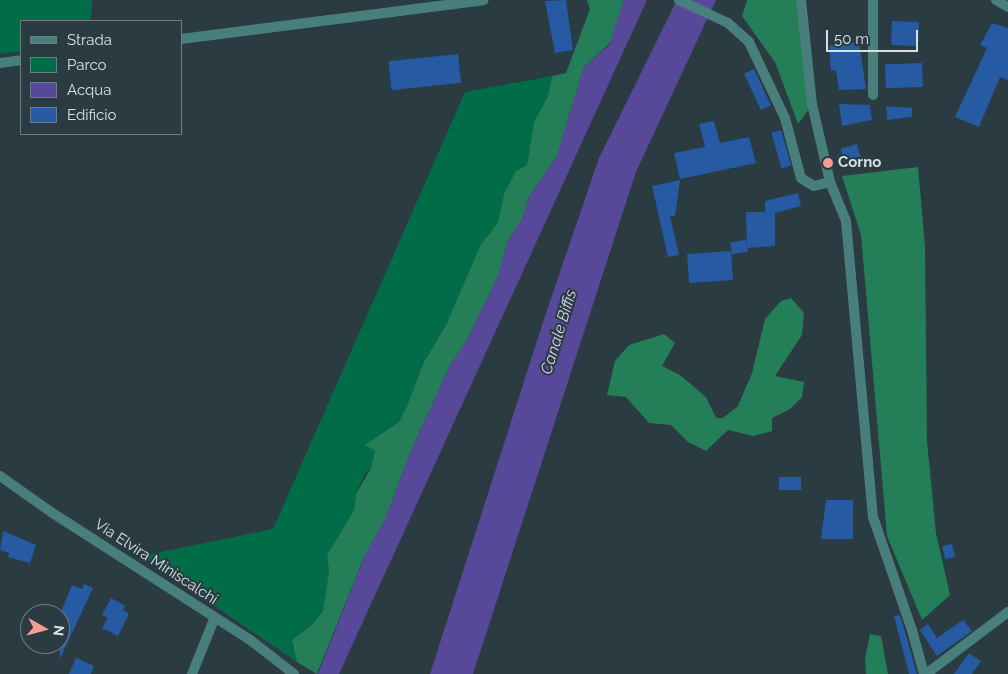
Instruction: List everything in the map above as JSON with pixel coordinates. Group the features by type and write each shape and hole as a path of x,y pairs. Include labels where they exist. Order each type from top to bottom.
{"street":[{"path":"182,40 484,0"},
{"path":"679,0 716,16 741,34 756,54 785,118 801,178 814,186 830,182"},
{"path":"801,0 812,104 830,182 846,221 873,517 925,674 1008,612"},
{"path":"873,0 873,95"},
{"path":"996,0 1008,7"},
{"path":"0,63 20,60"},
{"name":"Via Elvira Miniscalchi","path":"0,476 51,512 215,617 294,674"},
{"path":"192,674 215,617"}],"green space":[{"path":"0,0 92,0 91,20 20,20 20,51 0,54"},
{"path":"587,0 624,0 613,37 608,45 584,67 557,156 529,197 522,219 508,241 498,276 466,342 450,366 410,453 385,520 364,557 317,674 297,662 292,640 313,624 323,611 329,571 327,555 354,510 356,494 371,468 375,451 365,445 399,422 407,406 424,362 446,325 480,246 498,222 504,194 516,171 527,165 534,122 548,96 552,76 566,73 590,9"},
{"path":"747,0 798,0 809,109 798,124 775,62 742,16"},
{"path":"552,76 548,96 534,122 527,165 516,171 504,194 498,222 480,246 446,325 424,362 399,422 366,445 375,451 371,468 364,475 356,494 354,510 327,555 329,571 323,611 313,624 292,640 297,662 141,556 273,529 465,92"},
{"path":"918,167 925,246 927,441 936,533 950,595 922,620 887,536 861,235 842,176"},
{"path":"791,298 804,313 802,335 775,376 804,382 802,397 790,409 772,418 772,431 753,436 728,430 706,451 688,442 671,425 649,423 626,397 607,395 615,361 629,345 664,334 675,343 662,366 680,375 706,397 716,418 723,418 738,406 752,373 765,319 781,301"},
{"path":"870,634 881,636 888,674 866,674 865,659"}],"water":[{"path":"624,0 647,0 339,674 318,674 364,557 385,520 410,453 450,366 466,342 498,276 508,241 522,219 529,197 557,156 584,67 609,45"},
{"name":"Canale Biffis","path":"677,0 716,0 636,172 473,674 430,674 545,316 599,158"}],"building":[{"path":"566,0 573,50 555,53 545,1"},
{"path":"892,21 919,22 918,46 891,45"},
{"path":"992,23 1008,28 1008,80 1000,77 979,127 955,117 987,48 980,45"},
{"path":"859,42 866,89 839,90 836,70 831,71 829,45"},
{"path":"458,54 461,83 391,90 388,61"},
{"path":"922,63 923,87 886,88 885,64"},
{"path":"754,69 771,105 761,110 744,74"},
{"path":"839,104 870,105 872,120 842,126"},
{"path":"886,106 912,108 912,117 887,120"},
{"path":"714,121 720,143 749,137 756,163 680,179 674,153 705,147 699,124"},
{"path":"781,130 791,166 782,168 771,133"},
{"path":"857,144 862,162 846,167 841,149"},
{"path":"680,180 675,216 670,216 679,255 668,257 652,186"},
{"path":"798,193 801,206 775,213 775,246 747,248 746,212 765,212 765,201"},
{"path":"746,240 748,252 732,254 730,243"},
{"path":"731,251 733,280 689,283 687,254"},
{"path":"779,477 801,477 801,490 779,490"},
{"path":"826,500 853,500 853,539 821,539"},
{"path":"3,531 36,545 30,563 8,557 9,553 0,550"},
{"path":"952,544 955,557 945,559 942,546"},
{"path":"84,584 93,588 70,637 70,604 64,604 72,585 82,589"},
{"path":"111,598 125,606 123,610 129,614 118,636 102,628 108,618 102,615"},
{"path":"900,615 917,674 909,674 894,616"},
{"path":"963,620 972,631 937,656 920,630 928,624 937,638"},
{"path":"969,653 981,661 972,674 954,674"},
{"path":"76,658 94,666 91,674 69,674"}],"place":[{"name":"Corno","path":"828,163"}]}
